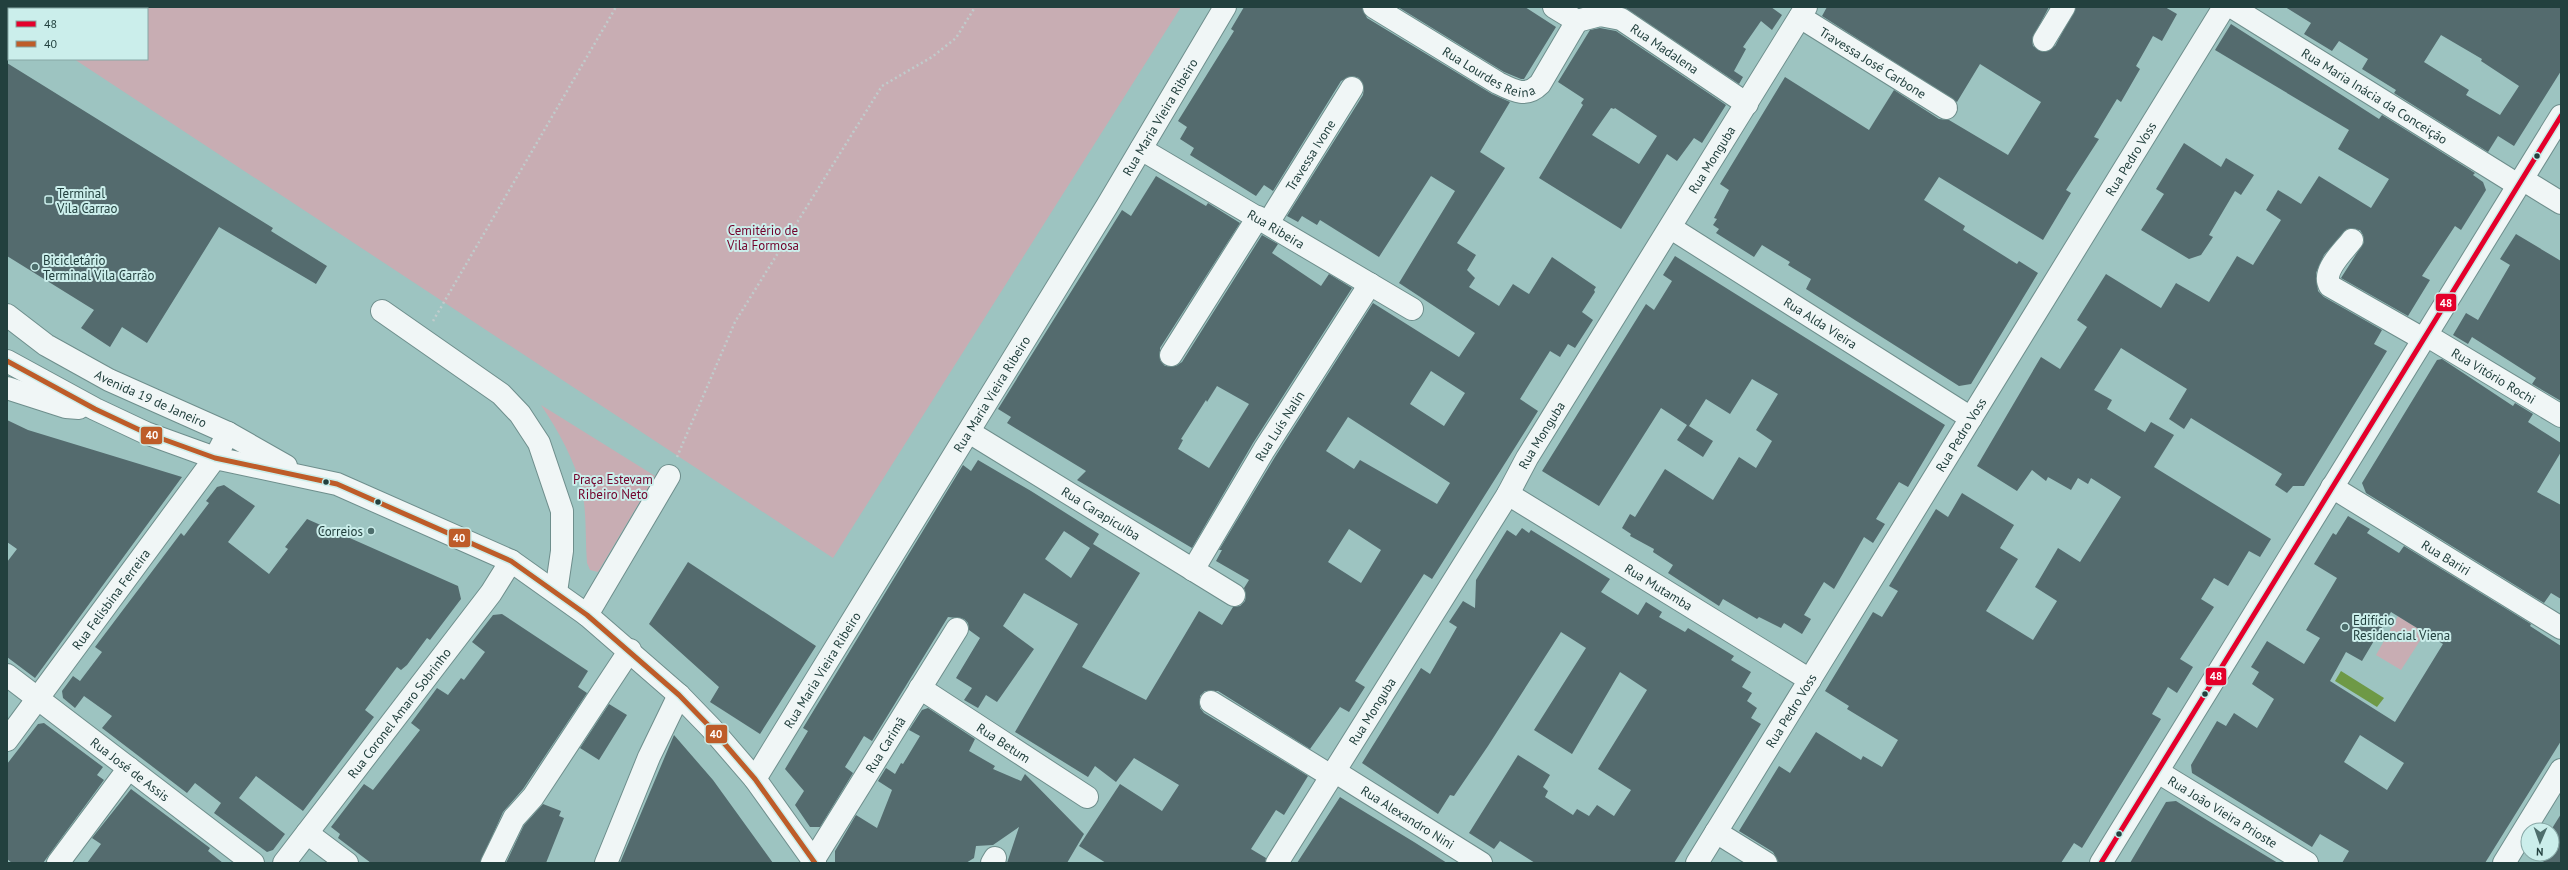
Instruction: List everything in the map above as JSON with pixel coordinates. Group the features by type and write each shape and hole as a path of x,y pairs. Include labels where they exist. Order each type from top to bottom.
{"street":[{"name":"Rua Maria Vieira Ribeiro","path":"755,779 874,583 969,432 1141,149 1225,7"},
{"name":"Rua Lourdes Reina","path":"1374,7 1498,82 1516,92 1525,93 1534,90 1540,84 1577,21"},
{"path":"1554,7 1577,21"},
{"path":"2044,40 2064,7"},
{"name":"Rua Pedro Voss","path":"1697,863 2224,7"},
{"name":"Rua Maria Inácia da Conceição","path":"2232,7 2520,182 2561,203"},
{"name":"Rua Monguba","path":"1276,863 1508,494 1803,12"},
{"name":"Travessa José Carbone","path":"1803,12 1946,108"},
{"name":"Rua Madalena","path":"1577,21 1600,15 1621,19 1747,104"},
{"name":"Travessa Ivone","path":"1171,355 1352,88"},
{"path":"2100,863 2158,772 2561,116"},
{"name":"Rua Ribeira","path":"1141,149 1412,309"},
{"name":"Rua Alda Vieira","path":"1671,228 1971,418"},
{"name":"Rua Vitório Rochi","path":"2352,240 2328,272 2327,281 2330,286 2424,337 2561,416"},
{"name":"Rua Luís Nalin","path":"1194,570 1264,450 1370,284"},
{"path":"382,312 501,394 520,414 539,444 562,511 562,551 556,592"},
{"name":"Avenida 19 de Janeiro","path":"7,315 46,345 109,380 228,433 300,474"},
{"name":"Avenida 19 de Janeiro","path":"7,361 95,409 146,433 215,458 300,474 337,484 511,561 587,615 630,650 679,695 711,728 755,779 814,862"},
{"path":"7,388 66,408 95,409"},
{"name":"Rua Carapicuíba","path":"969,432 1234,595"},
{"name":"Rua Felisbina Ferreira","path":"7,740 215,458 228,433"},
{"path":"587,615 669,476"},
{"name":"Rua Bariri","path":"2332,487 2561,628"},
{"name":"Rua Mutamba","path":"1508,494 1810,680"},
{"name":"Rua Coronel Amaro Sobrinho","path":"284,863 491,593 511,561"},
{"name":"Rua Carimã","path":"814,862 957,629"},
{"path":"492,863 514,818 533,797 630,650"},
{"name":"Rua José de Assis","path":"7,675 253,863"},
{"name":"Rua Betum","path":"920,688 1087,796"},
{"path":"606,863 649,757 679,695"},
{"name":"Rua Alexandro Nini","path":"1211,702 1333,773 1481,863"},
{"path":"58,863 129,768"},
{"path":"2504,863 2561,770"},
{"name":"Rua João Vieira Prioste","path":"2158,772 2307,863"},
{"path":"1716,832 1766,863"},
{"path":"307,833 347,863"}],"path":[{"path":"423,339 616,7"},
{"path":"669,476 735,322 882,86 932,57 956,38 975,7"}],"green space":[{"name":"Cemitério de Vila Formosa","path":"7,7 1181,7 833,558 76,60 148,60 148,8 8,8 8,12"},
{"name":"Praça Estevam Ribeiro Neto","path":"541,405 655,476 598,572 590,570 587,563 585,508 579,479 565,446"},
{"path":"2398,616 2425,633 2401,670 2376,655"}],"shaded area":[{"path":"2341,671 2384,698 2377,707 2335,681"}],"building":[{"path":"1244,7 1362,7 1367,18 1492,94 1510,102 1480,152 1505,168 1457,243 1476,255 1467,270 1475,278 1469,287 1499,306 1513,284 1529,294 1552,257 1596,287 1594,290 1595,292 1582,312 1593,320 1575,348 1568,344 1560,357 1550,351 1520,399 1538,411 1432,579 1424,574 1355,681 1365,687 1349,712 1340,707 1310,749 1218,691 1205,691 1200,696 1200,708 1204,713 1308,776 1284,815 1276,810 1251,849 1266,858 1265,863 1106,863 1079,846 1120,784 1162,811 1179,785 1134,758 1116,782 1095,766 1088,777 1015,732 1078,624 1024,593 1003,626 1034,649 997,702 986,695 978,708 964,700 972,688 956,678 980,638 969,630 968,623 964,619 948,617 872,741 864,736 845,767 853,773 820,827 810,827 795,805 804,791 785,769 808,731 803,728 963,465 971,471 978,460 1031,491 1099,534 1093,544 1140,573 1082,667 1146,700 1199,611 1222,625 1233,607 1240,606 1245,601 1246,595 1244,588 1249,580 1216,561 1222,550 1219,550 1275,457 1373,303 1459,357 1475,333 1399,283 1455,191 1431,176 1379,257 1320,220 1317,225 1302,216 1298,222 1287,216 1363,95 1364,88 1359,78 1352,76 1341,81 1273,191 1264,185 1256,196 1190,155 1194,148 1180,139 1187,127 1178,121 1234,31 1231,29","holes":["1431,371 1465,393 1444,426 1410,404","1348,417 1450,483 1437,504 1360,460 1354,469 1326,451","1349,529 1381,550 1361,583 1328,562","1064,531 1090,548 1071,578 1045,559"]},
{"path":"1398,7 1525,7 1556,27 1524,79 1521,79 1504,72"},
{"path":"1624,7 1771,7 1782,15 1772,30 1761,21 1743,47 1746,49 1734,71 1743,77 1739,84"},
{"path":"1827,7 2049,7 2032,39 2033,46 2043,52 2055,46 2076,7 2165,7 2177,14 2162,41 2153,36 2136,66 2140,69 2121,102 2117,99 2094,137 2099,139 2066,190 2071,193 2043,240 1939,177 1924,200 1965,226 1963,230 2017,264 2019,261 2038,273 1971,384 1959,386 1806,289 1811,279 1788,265 1790,262 1762,245 1754,257 1716,233 1719,229 1713,225 1717,219 1714,218 1729,190 1720,184 1785,77 1869,130 1894,90 1939,119 1949,120 2008,155 2041,102 1980,64 1957,102 1822,16"},
{"path":"2285,7 2561,7 2561,71 2514,146 2498,136 2488,152 2394,93 2396,90 2362,69 2368,59 2339,41 2332,51 2304,34 2311,23","holes":["2441,35 2482,59 2481,61 2519,86 2500,115 2466,95 2469,90 2424,62"]},
{"path":"2231,24 2379,119 2382,115 2475,173 2473,175 2483,182 2486,190 2461,230 2455,226 2422,276 2430,280 2408,316 2341,278 2364,242 2363,235 2360,230 2347,229 2324,255 2316,273 2318,291 2324,297 2382,330 2374,344 2387,351 2304,486 2293,486 2287,493 2275,485 2282,474 2191,418 2184,429 2169,419 2187,389 2121,348 2094,390 2112,400 2107,409 2145,432 2151,422 2174,435 2154,467 2271,539 2260,557 2249,551 2228,586 2214,578 2201,599 2214,607 2180,659 2193,667 2177,693 2168,687 2152,714 2161,719 2082,848 2074,843 2061,863 1779,863 1773,852 1739,831 1779,766 1790,773 1816,732 1861,760 1863,756 1882,767 1898,740 1847,709 1849,706 1825,691 1873,612 1882,617 1898,591 1889,586 1936,509 1948,517 1962,493 2014,525 2000,548 2018,559 1986,611 2033,640 2057,601 2035,587 2058,548 2080,562 2121,497 2091,478 2088,484 2078,478 2071,490 2048,477 2046,481 2032,470 2017,491 1977,466 2041,357 2060,369 2087,327 2077,320 2106,274 2161,308 2176,283 2209,302 2237,256 2253,265 2281,220 2266,210 2278,190 2301,204 2319,176 2371,208 2389,179 2338,149 2349,130 2215,50"},
{"path":"1600,28 1616,31 1726,105 1702,143 1694,138 1677,161 1667,154 1621,229 1539,178 1583,105 1581,103 1584,99 1558,82 1590,30","holes":["1611,108 1615,108 1657,136 1639,164 1592,135"]},
{"path":"7,63 273,228 271,231 327,266 316,284 219,227 147,343 122,327 110,347 81,328 94,310 7,256"},
{"path":"2184,143 2221,167 2226,158 2254,175 2241,195 2235,191 2209,235 2213,237 2201,255 2189,259 2141,230 2164,194 2156,189"},
{"path":"1156,176 1206,206 1208,203 1240,223 1160,348 1160,360 1165,366 1176,366 1182,362 1262,235 1278,244 1272,253 1321,286 1329,274 1352,288 1253,443 1192,548 1077,480 1086,471 1007,423 1011,417 998,409 1122,210 1131,216","holes":["1217,386 1249,404 1209,468 1178,449 1183,440 1181,439 1206,400 1207,402"]},
{"path":"2516,234 2561,261 2561,401 2532,384 2536,378 2472,337 2468,344 2453,335 2466,313 2478,320 2510,265 2500,259"},
{"path":"1675,256 1945,425 1908,487 1899,482 1876,519 1885,524 1873,543 1864,537 1834,589 1824,582 1804,615 1811,619 1802,634 1784,623 1781,628 1759,617 1757,619 1723,599 1719,606 1668,573 1673,565 1653,552 1654,549 1630,536 1631,534 1622,528 1630,514 1635,517 1665,469 1713,500 1739,457 1756,468 1772,441 1756,430 1778,394 1752,379 1730,414 1706,399 1689,426 1713,441 1703,457 1677,440 1687,425 1661,408 1599,506 1542,471 1646,304 1654,310 1672,281 1663,275"},
{"path":"2442,359 2513,406 2515,403 2533,414 2528,422 2561,443 2561,452 2537,492 2561,505 2561,599 2551,593 2544,603 2366,493 2362,483 2437,360"},
{"path":"7,420 28,430 182,477 35,678 7,657 7,562 17,549 7,542"},
{"path":"224,485 255,506 228,542 269,574 288,549 285,547 307,519 458,586 461,599 430,640 427,638 407,665 401,670 397,667 365,710 374,717 303,811 256,776 239,798 285,834 273,850 267,852 214,813 221,803 195,783 187,793 102,728 112,716 84,696 75,708 63,698 62,691 73,676 80,681 102,652 95,647 181,533 184,536 209,503 206,501 217,487"},
{"path":"2348,516 2370,529 2367,533 2399,553 2404,546 2531,624 2530,626 2561,646 2561,741 2485,863 2342,863 2349,851 2320,834 2312,847 2192,773 2191,765 2217,721 2226,726 2234,713 2257,728 2274,699 2252,684 2259,672 2251,667 2267,641 2304,664 2320,638 2306,630 2337,578 2314,564 2333,533 2336,535","holes":["2391,612 2443,644 2395,722 2330,681 2346,652 2362,661","2360,735 2404,763 2387,790 2344,762"]},
{"path":"1522,528 1529,533 1531,530 1610,579 1601,592 1638,615 1646,602 1662,612 1659,617 1685,632 1688,628 1734,656 1731,660 1751,672 1742,687 1752,693 1747,701 1757,708 1751,718 1761,724 1674,863 1535,863 1500,841 1494,849 1469,833 1518,755 1550,775 1543,787 1548,791 1545,797 1573,815 1577,809 1589,816 1597,805 1614,816 1631,790 1598,769 1647,690 1620,672 1572,754 1534,730 1586,648 1561,632 1488,746 1454,796 1450,795 1438,814 1362,763 1421,668 1430,674 1457,627 1449,622 1463,601 1475,608 1476,580 1507,530 1516,536"},
{"path":"688,562 816,646 760,734 710,702 719,687 649,624"},
{"path":"502,614 588,671 578,687 587,693 523,789 503,812 480,863 371,863 338,838 340,834 331,827 364,784 373,790 420,730 411,723 437,688 448,695 461,678 464,680 485,652 472,642 493,615"},
{"path":"609,704 627,715 599,760 580,748"},
{"path":"928,708 975,739 969,751 995,766 993,769 1021,781 1025,774 1084,834 1067,863 1007,863 1019,827 993,845 976,846 974,858 966,863 835,863 835,851 856,815 877,828 892,790 878,781 886,768 895,774 901,763 903,764 920,736 909,730 922,710"},
{"path":"44,723 103,767 97,775 104,780 43,863 12,863 7,859 7,764 38,724"},
{"path":"674,735 713,780 773,863 620,863"},
{"path":"131,789 210,848 208,851 223,863 87,863 101,844 92,838"},
{"path":"1340,797 1414,842 1447,863 1297,863"},
{"path":"2176,801 2278,863 2130,863 2166,802"},
{"path":"543,804 561,811 559,816 564,818 546,863 506,863 524,825"},
{"path":"2561,814 2561,863 2546,863 2544,862 2560,862 2560,822 2556,822"}],"transit line":[{"name":"48","path":"2101,863 2561,116"},
{"name":"40","path":"7,361 95,409 146,433 215,458 337,484 511,561 587,615 679,695 711,728 755,779 815,863"}],"place":[{"name":"Terminal Vila Carrao","path":"49,200"},
{"name":"Bicicletário Terminal Vila Carrão","path":"35,267"},
{"name":"Correios","path":"371,531"},
{"name":"Edifício Residencial Viena","path":"2345,627"}]}
